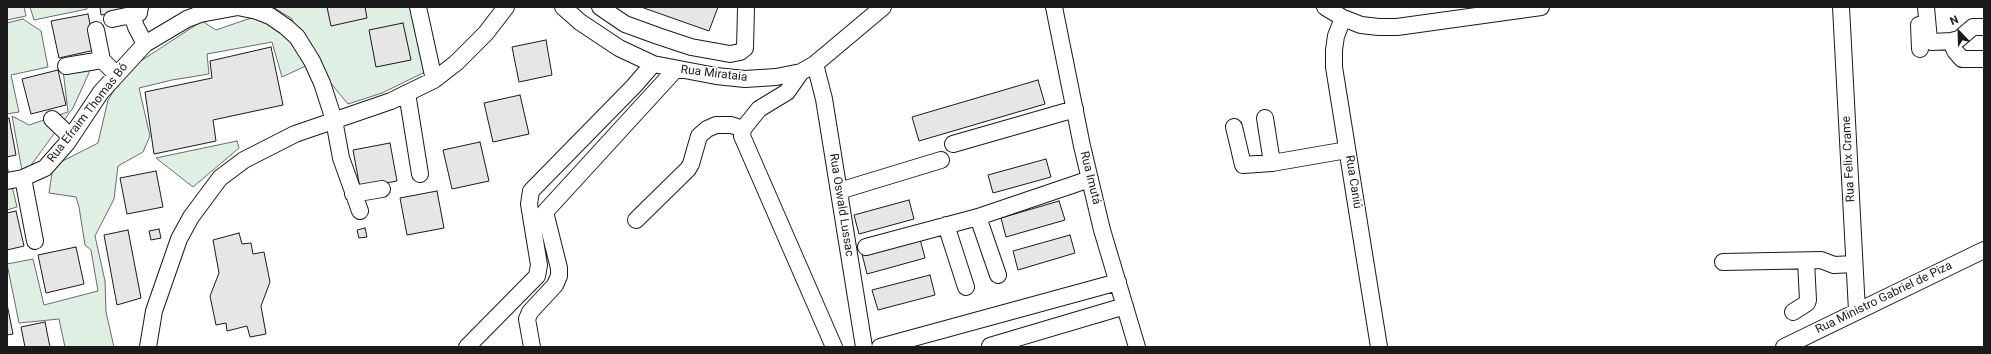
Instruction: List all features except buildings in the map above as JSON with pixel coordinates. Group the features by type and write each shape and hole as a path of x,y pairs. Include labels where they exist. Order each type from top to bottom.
{"street":[{"path":"418,7 434,80"},
{"path":"148,347 154,311 179,239 191,217 220,178 244,160 294,134 391,101 434,80 456,63 486,33 506,7"},
{"name":"Rua Mirataia","path":"563,7 580,22 619,48 653,64 744,79 776,77 801,72 815,64 879,8"},
{"path":"580,22 592,7"},
{"path":"600,7 625,24 658,36 691,47 730,54 740,52 745,48 746,8"},
{"name":"Rua Imutá","path":"1054,7 1074,109 1102,230 1137,347"},
{"path":"1325,7 1343,18 1360,25 1391,27 1474,12 1541,7"},
{"name":"Rua Felix Crame","path":"1841,7 1856,311"},
{"path":"1918,7 1920,49"},
{"path":"1926,7 1929,40 1932,42 1959,39 1973,27 1984,27"},
{"name":"Rua Efraim Thomas Bó","path":"7,182 24,178 45,168 71,137 116,74 145,44 185,13 200,14 238,8 257,11 270,16 286,26 297,37 312,61 322,83 334,120 341,158 360,211"},
{"path":"112,19 136,11 136,27 145,44"},
{"name":"Rua Caniú","path":"1343,18 1336,36 1334,67 1379,347"},
{"path":"96,30 102,60 116,74"},
{"path":"1950,41 1955,51 1962,59 1984,59"},
{"path":"66,66 102,60"},
{"path":"467,347 537,276 539,265 529,204 531,192 535,186 634,86 653,64"},
{"name":"Rua Oswald Lussac","path":"815,64 824,99 864,347"},
{"path":"532,347 527,319 530,312 555,285 559,276 559,268 545,212 676,69"},
{"path":"801,72 787,92 759,109 743,129 744,142 834,347"},
{"path":"407,93 420,174"},
{"path":"953,144 1074,109"},
{"path":"1265,118 1272,163"},
{"path":"52,119 71,137"},
{"path":"636,220 688,169 691,164 699,136 707,129 716,125 731,125 743,129"},
{"path":"1234,127 1243,166 1272,163 1348,150"},
{"path":"839,191 941,160"},
{"path":"24,178 35,241"},
{"path":"866,247 978,217 1090,179"},
{"path":"353,194 382,189"},
{"path":"978,217 998,275"},
{"path":"946,225 966,287"},
{"name":"Rua Ministro Gabriel de Piza","path":"1784,347 1984,250"},
{"path":"1780,256 1809,254 1813,257 1810,261 1808,300 1793,312"},
{"path":"1723,262 1824,260 1834,265 1854,264"},
{"path":"880,347 1118,282"},
{"path":"990,346 1125,306"}],"green space":[{"path":"30,7 87,7 87,9 34,20"},
{"path":"273,7 414,7 425,72 382,93 348,104 329,81 291,18"},
{"path":"262,16 274,21 310,64 282,77 272,42 207,54 209,74 172,80 139,88 150,136 143,152 118,166 114,199 95,236 105,281 106,312 114,347 65,347 59,319 19,323 7,264 33,259 44,305 98,291 91,250 85,245 76,197 49,193 53,166 98,143 108,100 127,70 202,21 216,30 248,19"},
{"path":"23,19 41,31 48,67 11,75 19,112 7,114 7,23"},
{"path":"93,64 73,108 23,176 12,116 29,125 68,112 63,70"},
{"path":"237,141 239,148 193,187 156,158"},
{"path":"7,166 17,207 7,210"}],"shaded area":[{"path":"7,7 24,7 26,16 7,20"}]}
